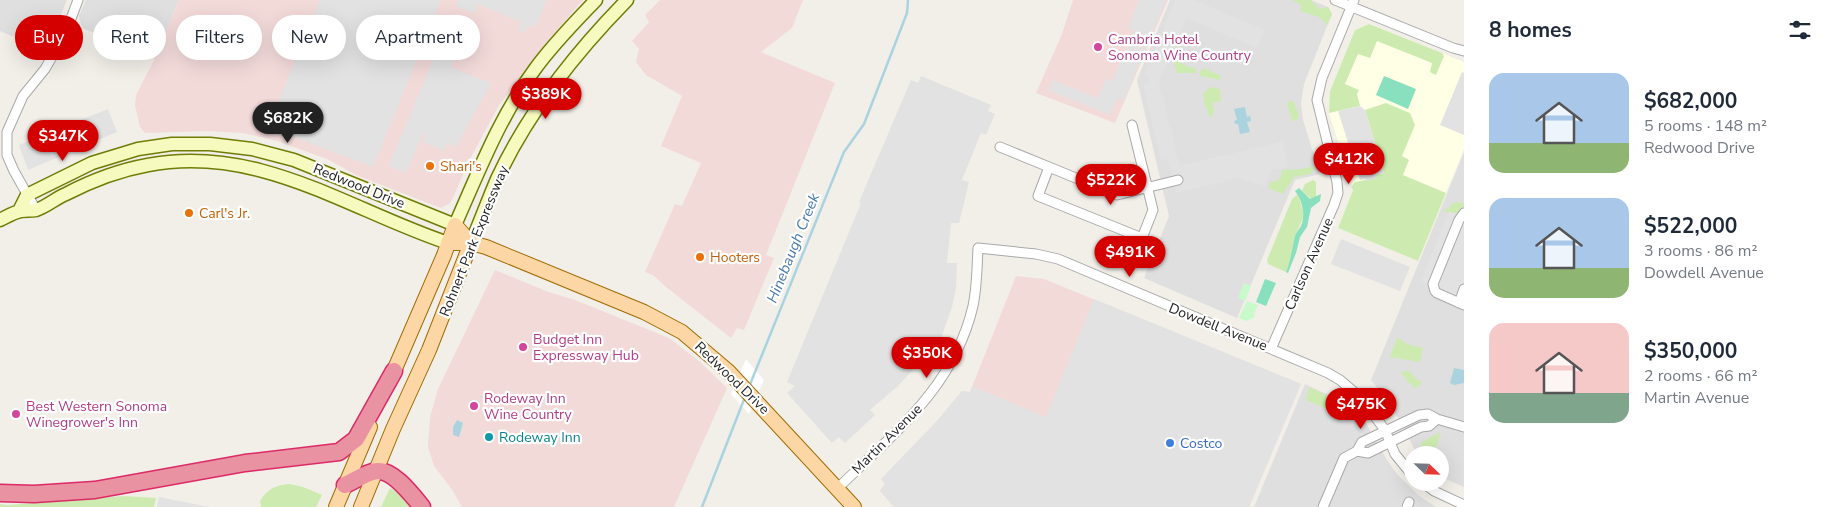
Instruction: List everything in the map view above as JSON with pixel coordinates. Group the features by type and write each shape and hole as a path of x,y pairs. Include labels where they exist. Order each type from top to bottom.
{"highway":[{"path":"0,492 34,494 94,490 246,463 340,452 356,438 394,371"},
{"path":"345,485 376,471 391,475 403,485 422,507"}],"main road":[{"path":"595,0 612,15"},
{"name":"Rohnert Park Expressway","path":"336,507 490,145 512,103 535,69 595,0"},
{"name":"Rohnert Park Expressway","path":"361,507 429,350 497,178 534,114 578,53 627,0"},
{"name":"Redwood Drive","path":"27,195 92,163 138,149 172,144 210,144 259,151 294,160 455,225 471,243"},
{"name":"Redwood Drive","path":"0,220 18,211 36,210 100,179 149,165 171,162 224,163 248,166 283,176 448,243 471,243 576,283 644,312 671,326 697,344 737,380 854,507"},
{"path":"18,211 27,195"}],"street":[{"path":"36,210 14,172 7,155 7,132 23,96 45,68 66,32 78,0"},
{"path":"1335,0 1353,3 1453,48 1464,51"},
{"name":"Carlson Avenue","path":"1271,349 1320,240 1338,193 1317,100 1322,78 1353,3"},
{"path":"1049,167 1038,196 1142,238 1153,210 1132,125"},
{"path":"1000,147 1117,195 1178,180"},
{"path":"1464,214 1459,220 1433,284 1437,294 1461,304 1464,289"},
{"name":"Dowdell Avenue","path":"978,248 1036,254 1058,260 1328,373 1340,380 1360,398 1385,430 1395,454 1404,465"},
{"name":"Martin Avenue","path":"838,488 918,410 948,370 959,349 974,304 978,248"},
{"path":"1323,507 1344,458 1357,451 1362,442 1419,415 1428,414 1437,419 1464,427"},
{"path":"1357,451 1368,452 1421,427 1429,426 1437,419"},
{"path":"1434,491 1464,505"}],"shaded area":[{"path":"0,0 67,0 61,15 15,15 15,37 0,31"},
{"path":"86,0 179,0 166,31 166,15 93,15 93,33 83,28 83,15 79,15"},
{"path":"179,0 583,0 545,44 516,85 499,105 469,161 452,200 441,208 358,176 327,159 277,141 243,133 207,131 145,133 140,127 135,105 136,95 154,60 166,60 166,31"},
{"path":"320,0 441,0 435,15 356,15 356,60 417,60 373,167 268,127 295,60 346,60 346,15 314,15"},
{"path":"458,0 547,0 535,27 528,25 525,33 518,30 521,22 478,4 474,13 455,6"},
{"path":"660,0 803,0 792,28 761,52 835,83 766,255 774,258 744,330 737,328 731,338 653,275 645,272 675,204 682,206 701,163 661,146 682,96 646,75 636,62 639,49 632,41 649,22 645,15"},
{"path":"1073,0 1168,0 1115,123 1036,93 1062,34"},
{"path":"1139,0 1166,0 1124,100 1118,98 1110,115 1048,90 1053,80 1098,98 1106,79 1112,81 1134,31 1128,28"},
{"path":"1170,0 1311,0 1328,7 1332,14 1304,84 1301,103 1303,120 1320,174 1295,180 1237,318 1144,278 1169,216 1137,80"},
{"path":"1175,0 1194,0 1265,30 1257,48 1186,18 1159,82 1180,166 1283,141 1288,167 1272,170 1265,186 1239,178 1176,193 1168,159 1161,160 1143,85 1149,83 1149,77 1144,75"},
{"path":"1369,24 1464,62 1464,149 1418,261 1338,228 1353,190 1329,113 1330,91 1355,30"},
{"path":"433,60 453,60 451,67 491,83 456,147 447,143 444,150 423,142 426,135 423,134 406,173 389,166"},
{"path":"1462,72 1464,73 1464,135 1440,125"},
{"path":"921,76 991,105 988,111 995,114 986,135 981,133 962,180 969,182 959,223 951,223 947,263 957,263 956,288 952,307 938,347 930,344 918,364 898,386 870,410 875,415 845,443 839,437 832,443 787,393 795,386 787,382 861,203 859,202 911,80 918,83"},
{"path":"1360,106 1365,110 1384,173 1376,175 1377,178 1366,181 1365,179 1360,180 1338,111"},
{"path":"108,109 117,132 28,170 19,145"},
{"path":"1464,152 1464,487 1449,480 1449,446 1413,446 1392,407 1371,380"},
{"path":"1464,207 1464,299 1421,281 1449,211 1456,214"},
{"path":"1341,239 1410,267 1400,291 1331,264"},
{"path":"495,270 669,338 699,361 727,388 674,507 462,507 453,491 434,466 428,447 430,417 438,389"},
{"path":"1016,276 1044,279 1301,384 1249,507 894,507 880,491 885,484 881,479 938,420 962,391 970,392"},
{"path":"1094,299 1301,384 1249,507 895,507 880,491 885,484 881,479 938,420 962,391 970,392 972,386 1046,417"},
{"path":"1305,384 1350,405 1366,423 1387,460 1404,481 1404,491 1414,491 1436,507 1254,507"},
{"path":"159,497 204,506 210,507 157,507"}],"green space":[{"path":"1292,0 1311,0 1320,9 1328,7 1332,14 1327,25 1319,17 1300,11 1300,4"},
{"path":"1369,24 1442,53 1444,56 1436,75 1430,72 1432,63 1377,41 1370,58 1358,54 1345,84 1359,90 1357,94 1360,106 1329,113 1330,91 1355,30"},
{"path":"1177,46 1181,48 1178,59 1182,64 1196,69 1196,73 1177,73 1172,56"},
{"path":"1203,68 1221,76 1220,80 1200,76 1200,71"},
{"path":"1384,76 1416,89 1408,109 1376,95"},
{"path":"1210,87 1220,89 1221,101 1212,103 1214,112 1210,118 1203,93"},
{"path":"1293,100 1299,115 1297,120 1292,121 1287,103"},
{"path":"1386,103 1410,113 1415,125 1402,156 1409,160 1403,175 1446,193 1418,261 1338,228 1353,190 1351,187 1355,182 1377,178 1376,175 1384,173 1365,110"},
{"path":"1313,166 1314,169 1311,174 1294,177 1283,194 1268,188 1270,182 1279,180 1282,173 1281,170 1302,169"},
{"path":"1313,180 1316,182 1316,197 1311,199 1302,191 1305,184"},
{"path":"1299,188 1310,199 1321,194 1320,201 1311,208 1307,227 1300,237 1288,273 1286,272 1295,236 1301,226 1303,217 1300,199 1295,191"},
{"path":"1298,194 1303,218 1295,236 1292,256 1286,272 1268,264 1267,260 1292,199"},
{"path":"1464,203 1464,207 1456,214 1442,211 1449,208 1451,204"},
{"path":"1265,279 1276,283 1266,306 1256,302"},
{"path":"1244,283 1251,286 1245,301 1238,298"},
{"path":"1247,301 1258,305 1254,314 1255,317 1247,321 1239,318"},
{"path":"1397,337 1407,344 1423,348 1420,362 1390,357"},
{"path":"1406,370 1416,379 1423,382 1415,389 1401,373"},
{"path":"1309,387 1324,394 1346,411 1344,416 1306,400"},
{"path":"1440,433 1436,446 1420,446 1422,442"},
{"path":"290,484 322,495 316,507 261,507 260,501 269,490 276,486"},
{"path":"390,488 399,493 410,507 381,507"},
{"path":"124,496 156,498 154,507 0,507 0,504 8,505"}],"water":[{"path":"1245,107 1247,117 1250,116 1251,121 1247,122 1250,132 1240,134 1238,124 1235,124 1234,121 1237,120 1234,109"},
{"path":"1454,368 1464,370 1464,383 1454,385 1450,383"},
{"path":"457,420 463,423 459,437 453,435 453,427"}],"pier":[{"path":"746,359 764,380 749,414 731,394"}],"waterway":[{"name":"Hinebaugh Creek","path":"749,387 844,152 864,124 907,13 908,0"},
{"name":"Hinebaugh Creek","path":"702,507 745,397"}],"place":[{"name":"Cambria Hotel Sonoma Wine Country","path":"1098,47"},
{"name":"Shari's","path":"430,166"},
{"name":"Carl's Jr.","path":"189,213"},
{"name":"Hooters","path":"700,257"},
{"name":"Budget Inn Expressway Hub","path":"523,347"},
{"name":"Rodeway Inn Wine Country","path":"474,406"},
{"name":"Best Western Sonoma Winegrower's Inn","path":"16,414"},
{"name":"Rodeway Inn","path":"489,437"},
{"name":"Costco","path":"1170,443"}]}
